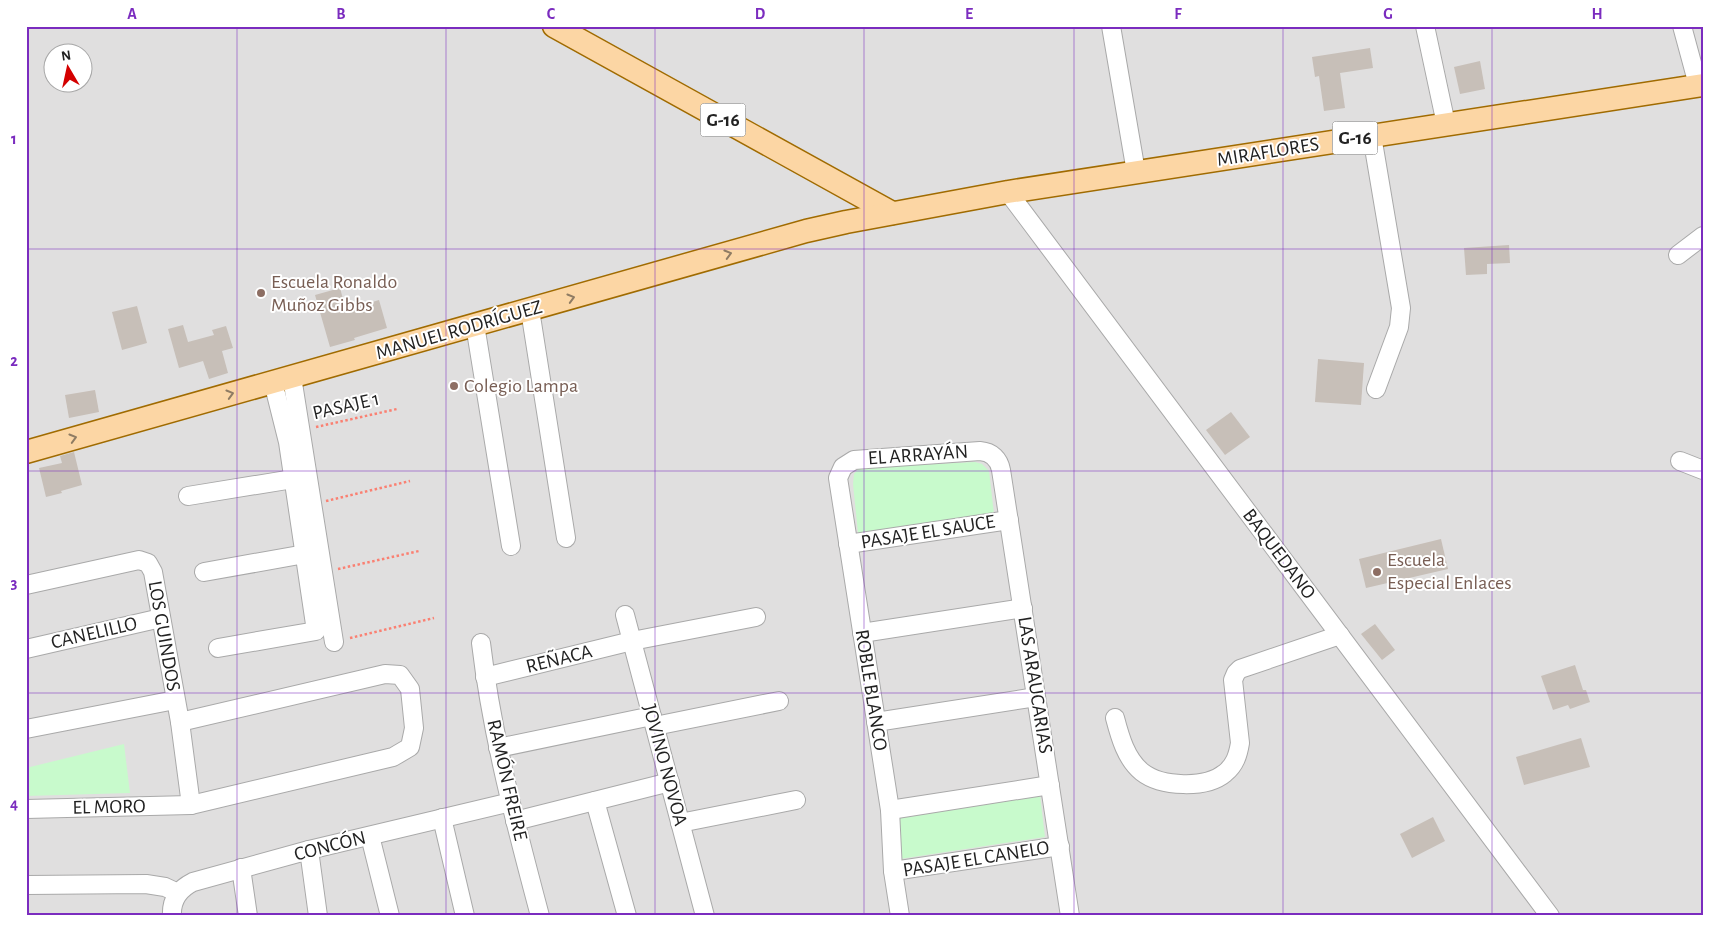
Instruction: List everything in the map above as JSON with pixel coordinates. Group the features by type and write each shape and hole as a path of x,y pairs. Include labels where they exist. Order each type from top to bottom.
{"main road":[{"name":"G-16","path":"554,26 892,213"},
{"name":"MIRAFLORES","path":"892,213 1008,192 1700,85"},
{"name":"MANUEL RODRÍGUEZ","path":"26,452 806,231 892,213"}],"street":[{"path":"1111,26 1136,172"},
{"path":"1425,26 1446,124"},
{"path":"1682,26 1700,85"},
{"path":"1372,136 1401,308 1399,327 1376,389"},
{"name":"BAQUEDANO","path":"1008,192 1550,916"},
{"path":"1678,255 1703,236"},
{"path":"530,310 566,538"},
{"path":"475,325 511,546"},
{"path":"282,379 300,431 334,642"},
{"path":"218,648 316,631 288,442 282,379"},
{"name":"EL ARRAYÁN","path":"843,467 860,459 980,451 985,451 994,456"},
{"name":"LAS ARAUCARIAS","path":"994,456 1000,464 1070,916"},
{"path":"1680,461 1703,470"},
{"name":"ROBLE BLANCO","path":"843,467 838,478 890,810 893,871 900,916"},
{"path":"188,496 293,479"},
{"name":"PASAJE EL SAUCE","path":"848,544 1009,520"},
{"path":"204,572 304,554"},
{"name":"LOS GUINDOS","path":"26,586 139,560 148,563 153,572 180,722 191,805"},
{"path":"862,633 1023,608"},
{"name":"JOVINO NOVOA","path":"625,615 705,916"},
{"name":"REÑACA","path":"485,677 632,641 756,617"},
{"name":"CANELILLO","path":"26,649 161,618"},
{"path":"1115,718 1125,750 1142,772 1149,777 1165,782 1182,784 1209,782 1232,767 1239,751 1240,743 1233,680 1236,672 1340,635"},
{"name":"RAMÓN FREIRE","path":"481,643 498,748 540,916"},
{"name":"EL MORO","path":"26,809 191,805 393,757 410,747 414,728 410,689 400,675 385,674 180,722"},
{"path":"876,722 1036,697"},
{"path":"26,729 175,700"},
{"path":"498,748 779,701"},
{"path":"515,821 670,782"},
{"path":"890,810 1050,785"},
{"path":"680,823 796,800"},
{"path":"595,801 626,916"},
{"name":"CONCÓN","path":"178,893 193,882 241,868 511,802"},
{"path":"442,818 465,916"},
{"path":"370,836 390,916"},
{"name":"PASAJE EL CANELO","path":"893,871 1060,846"},
{"path":"309,850 318,916"},
{"path":"241,868 248,916"},
{"path":"26,885 146,884 165,887 178,893 172,904 172,916"}],"path":[{"name":"PASAJE 1","path":"300,431 397,409"},
{"path":"312,504 410,482"},
{"path":"323,572 419,551"},
{"path":"334,642 434,618"}],"shaded area":[{"path":"26,26 1703,26 1703,916 26,916"}],"green space":[{"path":"975,462 982,464 989,471 994,514 858,533 853,484 854,474 859,468"},
{"path":"124,744 130,793 26,796 26,768"},
{"path":"1040,795 1045,837 900,859 900,816"}],"building":[{"path":"1370,48 1373,68 1340,73 1345,108 1324,111 1319,76 1315,77 1312,57"},
{"path":"1480,61 1485,89 1460,94 1454,67"},
{"path":"1509,245 1510,263 1487,264 1487,274 1466,275 1464,248"},
{"path":"340,288 346,310 379,300 387,328 330,347 315,295"},
{"path":"137,306 147,343 122,350 112,312"},
{"path":"183,325 188,342 214,335 212,330 226,326 233,348 222,351 228,373 209,379 203,361 179,368 168,329"},
{"path":"1318,359 1364,363 1361,405 1315,402"},
{"path":"95,390 99,412 69,418 65,395"},
{"path":"1231,412 1250,437 1225,455 1206,430"},
{"path":"74,452 82,485 46,497 39,468 62,463 60,456"},
{"path":"1441,539 1448,569 1366,588 1359,559"},
{"path":"1375,624 1395,650 1382,660 1361,634"},
{"path":"1575,665 1583,690 1586,690 1590,702 1570,709 1568,705 1553,710 1541,676"},
{"path":"1581,738 1590,767 1524,785 1516,757"},
{"path":"1433,817 1445,841 1412,858 1400,834"}],"place":[{"name":"Escuela Ronaldo Muñoz Gibbs","path":"261,293"},
{"name":"Colegio Lampa","path":"454,386"},
{"name":"Escuela Especial Enlaces","path":"1377,572"}]}
